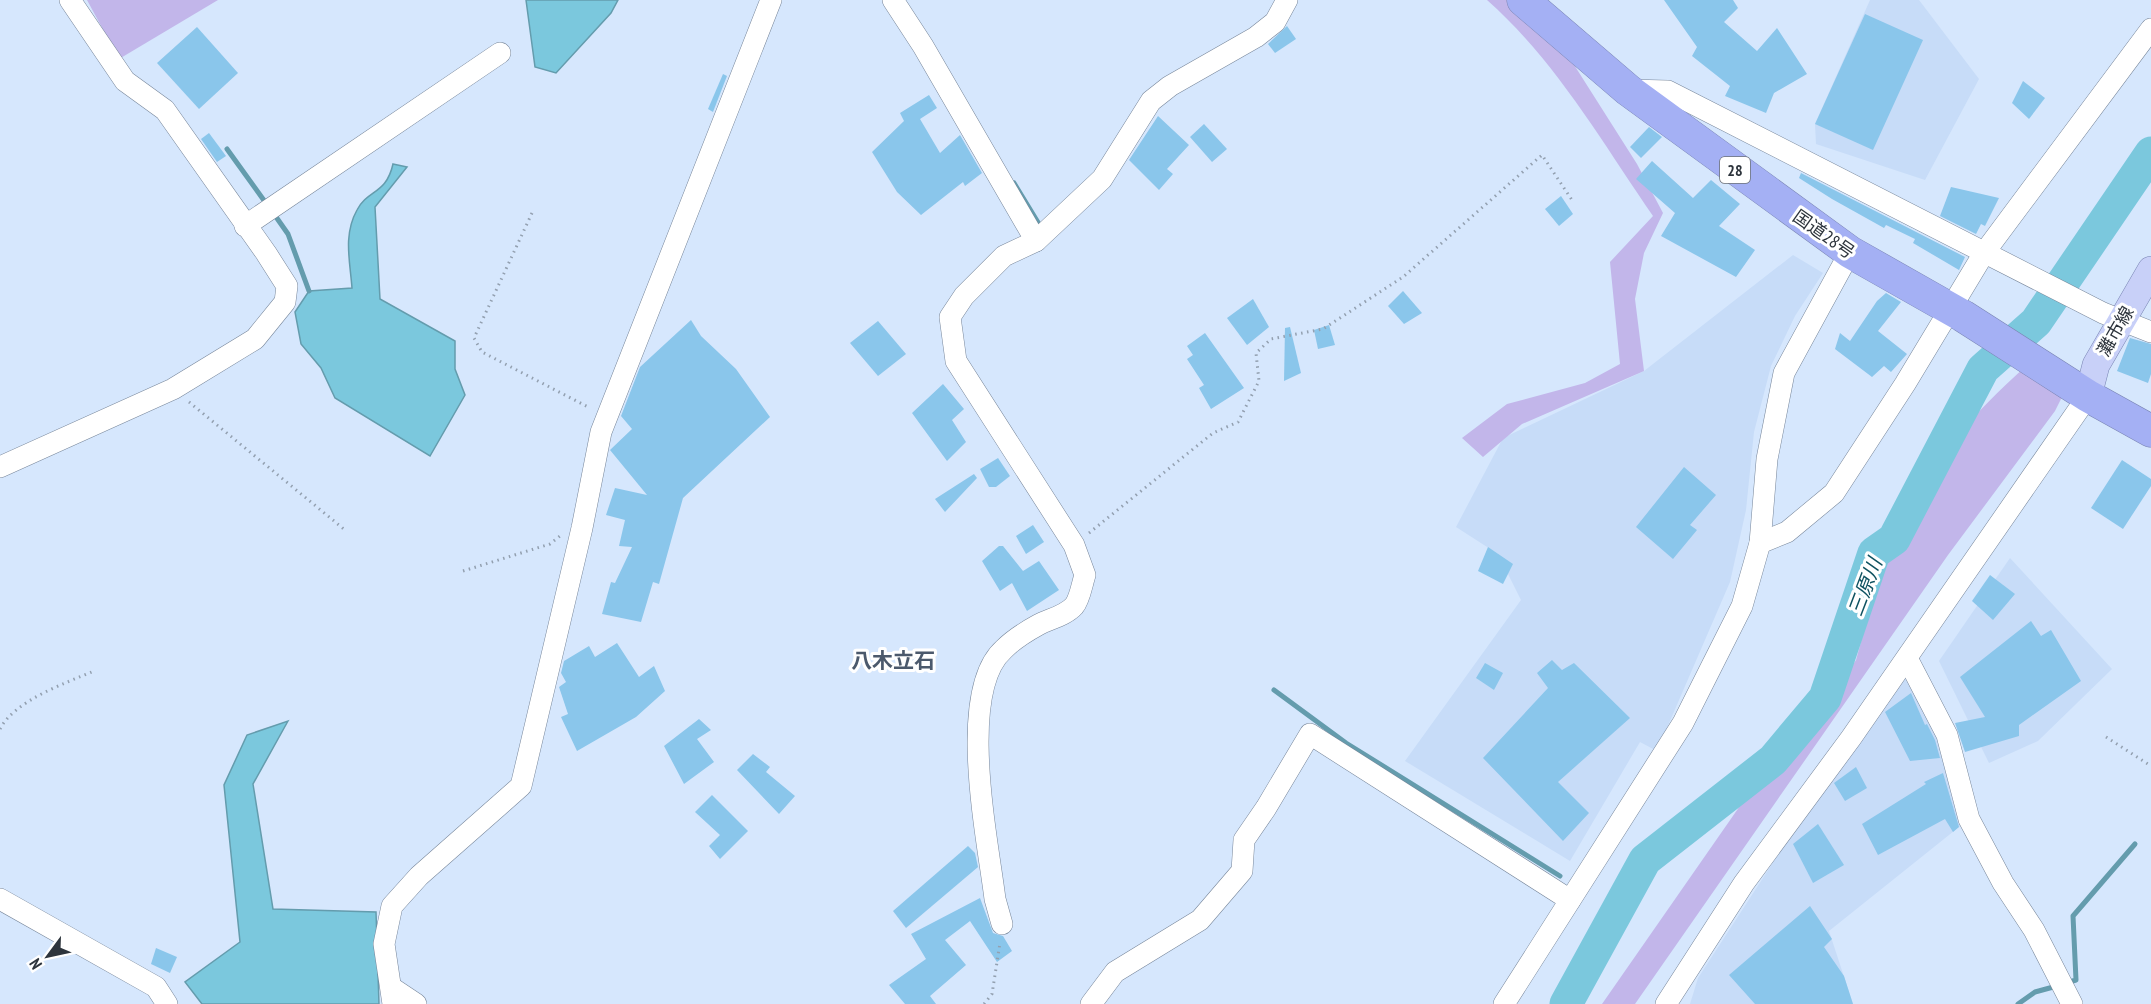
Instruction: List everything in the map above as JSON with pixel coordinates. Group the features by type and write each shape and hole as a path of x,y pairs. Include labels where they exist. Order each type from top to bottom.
{"highway":[{"name":"国道28号","path":"1523,0 1628,90 1850,252 2052,371 2088,396 2151,431"}],"main road":[{"name":"灘市線","path":"2088,396 2111,317 2151,270"}],"street":[{"path":"0,467 173,389 255,339 285,302 287,286 165,110 125,81 70,0"},
{"path":"416,1004 392,996 384,944 392,906 419,876 520,786 607,417 771,0"},
{"path":"893,0 923,46 1036,241"},
{"path":"1002,924 995,899 977,748 979,700 995,658 1003,649 1039,624 1051,621 1074,605 1085,575 1074,546 956,361 950,317 964,296 1004,256 1036,241 1102,179 1151,101 1170,86 1256,36 1275,22 1287,0"},
{"path":"1760,543 1787,532 1834,493 1905,384 1956,313 1991,255 2151,29"},
{"path":"245,226 500,53"},
{"path":"1628,90 1668,91 2111,317 2151,332"},
{"path":"1504,1004 1683,723 1742,606 1760,543 1767,459 1784,373 1850,252"},
{"path":"1666,1004 1744,883 1907,658 2088,396"},
{"path":"1907,658 1947,735 1969,819 2003,883 2034,930 2072,1004"},
{"path":"1091,1004 1115,972 1200,920 1242,871 1244,840 1310,734 1570,900"},
{"path":"0,899 156,987 167,1004"}],"path":[{"path":"1074,546 1213,433 1238,422 1259,381 1256,353 1271,339 1323,328 1403,277 1542,155 1572,200"},
{"path":"532,213 474,338 482,352 607,417"},
{"path":"173,389 345,530"},
{"path":"463,571 550,544 585,516"},
{"path":"0,729 4,720 39,695 94,671"},
{"path":"2106,736 2151,766"},
{"path":"984,1004 993,994 1002,924"}],"shaded area":[{"path":"87,0 218,0 119,59"},
{"path":"526,0 618,0 611,13 556,73 535,67"},
{"path":"1487,0 1509,0 1564,49 1637,164 1663,213 1644,253 1635,299 1644,371 1522,424 1483,457 1462,438 1507,404 1585,383 1620,364 1610,262 1653,216 1556,75 1512,23"},
{"path":"1870,0 1919,0 1979,79 1925,180 1816,144 1815,124"},
{"path":"393,164 407,167 375,207 380,299 455,341 455,369 465,395 430,456 335,398 321,368 301,344 295,312 309,291 352,288 348,248 353,219 361,203 386,181"},
{"path":"1793,255 1823,273 1795,316 1771,366 1754,432 1746,510 1730,582 1657,751 1640,742 1570,861 1405,761 1521,600 1498,554 1456,527 1503,438 1644,371"},
{"path":"2028,364 2066,389 2055,411 1948,555 1635,1004 1602,1004 1751,790 1774,769 1826,707 1856,660 1884,559 1900,536 1917,494 1940,458 1967,424"},
{"path":"2010,558 2112,669 2038,741 1989,763 1939,661"},
{"path":"1898,670 1947,735 1969,819 1829,931 1853,1004 1690,1004 1698,978"},
{"path":"288,721 253,784 273,909 376,912 379,1004 202,1004 185,982 240,942 224,785 247,735"}],"building":[{"path":"1664,0 1733,0 1738,8 1724,22 1757,51 1777,28 1807,74 1774,93 1766,113 1725,96 1730,86 1692,56 1697,47"},
{"path":"1865,14 1923,40 1873,150 1815,124"},
{"path":"1287,26 1296,39 1275,53 1268,44"},
{"path":"197,27 238,73 199,109 157,63"},
{"path":"723,74 727,76 713,112 708,109"},
{"path":"2023,81 2045,98 2029,119 2012,103"},
{"path":"929,95 937,108 920,119 940,153 960,135 982,173 965,186 963,182 921,215 897,192 872,152 904,121 900,113"},
{"path":"1158,116 1189,145 1167,169 1173,174 1159,190 1129,160"},
{"path":"1204,124 1227,149 1212,162 1190,137"},
{"path":"1649,127 1662,137 1641,158 1630,147"},
{"path":"209,133 226,156 217,162 201,139"},
{"path":"1652,161 1693,198 1711,180 1740,204 1719,226 1755,250 1736,277 1661,236 1675,213 1636,179"},
{"path":"1801,173 1965,257 1959,270 1913,243 1915,239 1886,225 1884,228 1832,199 1799,178"},
{"path":"1951,187 1999,198 1985,226 1981,224 1976,234 1940,216"},
{"path":"1561,196 1573,214 1559,226 1545,209"},
{"path":"1403,291 1422,313 1404,324 1388,306"},
{"path":"1886,293 1901,302 1878,331 1907,354 1891,372 1884,366 1872,377 1835,349 1840,333 1850,341 1877,301"},
{"path":"1253,299 1269,327 1247,345 1227,318"},
{"path":"691,320 701,336 736,369 770,417 683,498 659,584 653,582 641,622 602,614 611,582 615,583 632,547 619,546 625,520 606,515 615,488 647,495 610,450 632,429 621,416 640,367"},
{"path":"878,321 906,354 878,376 850,343"},
{"path":"1329,325 1335,345 1318,349 1314,330"},
{"path":"1290,327 1301,373 1284,381 1285,328"},
{"path":"1205,333 1244,388 1211,409 1199,388 1204,385 1187,359 1193,355 1187,346"},
{"path":"2130,338 2151,344 2151,374 2148,383 2117,371"},
{"path":"943,384 964,409 952,420 966,442 947,461 912,413"},
{"path":"998,458 1010,476 996,487 989,487 980,469"},
{"path":"2122,460 2151,479 2151,486 2123,529 2091,508"},
{"path":"1684,467 1716,495 1690,525 1697,530 1673,559 1636,527"},
{"path":"974,474 977,478 945,512 935,499"},
{"path":"1033,525 1044,542 1026,554 1016,536"},
{"path":"999,546 1003,546 1023,571 1039,561 1059,590 1027,611 1012,583 1000,591 982,561"},
{"path":"1488,547 1513,564 1503,584 1478,571"},
{"path":"1990,575 2015,594 1993,620 1972,601"},
{"path":"2031,621 2041,636 2051,630 2081,681 2019,725 2019,736 1965,752 1955,723 1985,717 1960,677"},
{"path":"617,643 639,677 654,666 665,691 636,717 577,751 561,717 568,714 559,687 566,682 561,673 564,661 589,646 595,657"},
{"path":"1552,660 1562,670 1574,663 1630,718 1558,782 1589,813 1563,841 1483,758 1548,688 1537,673"},
{"path":"1485,663 1503,673 1494,690 1476,678"},
{"path":"1911,693 1925,725 1927,724 1935,740 1940,758 1910,761 1885,712"},
{"path":"699,719 711,730 697,739 714,762 684,784 664,746"},
{"path":"753,754 770,767 766,772 795,796 779,814 737,770"},
{"path":"1856,767 1867,788 1845,801 1834,783"},
{"path":"1943,773 1959,827 1953,832 1945,819 1878,855 1862,824 1926,784 1924,782"},
{"path":"712,795 748,831 720,859 709,846 720,835 695,812"},
{"path":"1818,824 1844,865 1813,883 1793,844"},
{"path":"968,846 975,853 978,867 906,928 893,911"},
{"path":"980,898 993,933 1003,936 1012,951 997,962 970,921 945,940 966,965 930,996 936,1004 905,1004 889,985 926,959 911,934"},
{"path":"1810,906 1832,939 1824,947 1844,976 1853,1004 1755,1004 1729,975"},
{"path":"156,948 177,957 170,973 151,964"}],"waterway":[{"path":"227,149 268,206"},
{"name":"三原川","path":"1566,1004 1645,860 1773,760 1825,698 1874,553 1894,539 1983,369 2036,322 2151,153"},
{"path":"1014,183 1042,229"},
{"path":"274,214 288,234 309,291"},
{"path":"1274,690 1346,743 1560,876"},
{"path":"2066,983 2076,980 2073,916 2135,844"},
{"path":"2018,1004 2035,992 2057,986"}],"district":[{"name":"八木立石","path":"893,660"}]}
